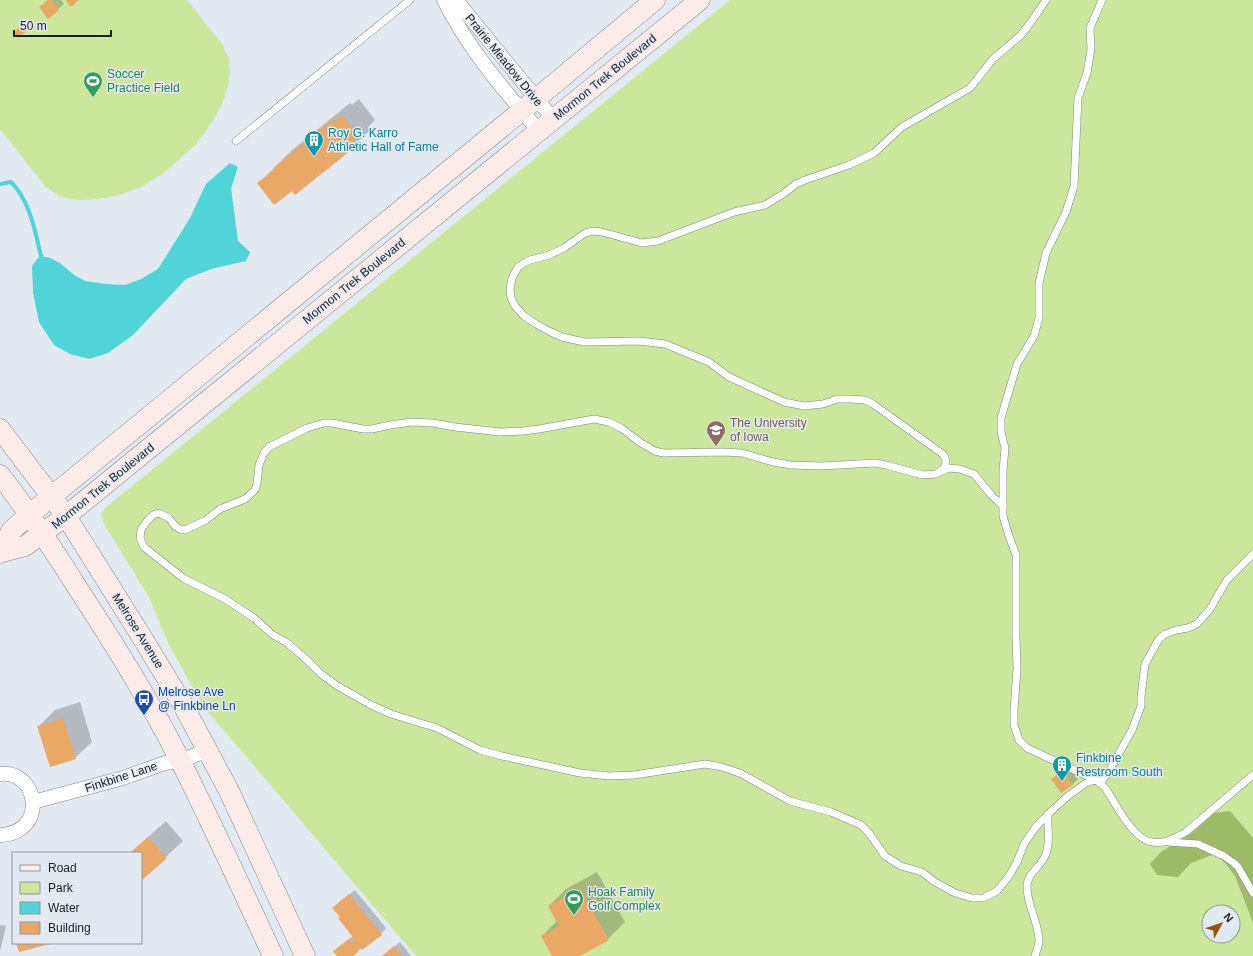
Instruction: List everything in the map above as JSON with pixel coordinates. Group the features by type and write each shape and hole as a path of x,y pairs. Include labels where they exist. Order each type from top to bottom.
{"main road":[{"name":"Mormon Trek Boulevard","path":"1,552 11,531 29,514 655,0"},
{"name":"Mormon Trek Boulevard","path":"1,552 25,546 66,516 700,0"},
{"name":"Melrose Avenue","path":"0,429 66,516 182,703 208,750 239,812 305,956"},
{"path":"0,475 43,534 116,648 147,700 180,761 221,844 273,956"}],"street":[{"name":"Prairie Meadow Drive","path":"444,0 451,14 481,60 529,105"},
{"name":"Prairie Meadow Drive","path":"456,0 529,105 546,125"},
{"name":"Finkbine Lane","path":"33,802 123,778 165,762 180,761 208,750"},
{"path":"0,774 10,775 23,782 28,788 33,802 31,815 24,826 18,831 0,835"}],"lane":[{"path":"236,140 410,0"},
{"path":"936,474 944,469 946,462 944,455 873,404 865,400 837,400 824,404 804,406 784,402 729,377 709,362 665,344 639,341 584,342 562,336 536,324 524,316 515,306 511,298 510,289 512,278 518,267 524,263 549,255 564,248 585,233 593,231 602,232 642,243 658,241 734,212 764,205 783,194 796,184 849,165 874,153 902,128 970,88 993,59 1024,31 1046,0"},
{"path":"1102,0 1090,28 1089,38 1091,49 1087,73 1078,98 1074,186 1066,212 1046,253 1039,283 1039,318 1034,336 1017,364 1002,418 1001,432 1005,448 1003,471 1003,506 1005,523 1016,556 1017,669 1014,726 1019,740 1027,748 1105,786 1117,806 1139,836 1148,842 1198,844 1224,856 1238,867 1253,892"},
{"path":"1003,506 992,496 974,474 960,469 948,468 936,474 923,475 875,463 791,466 742,453 723,452 663,454 641,443 621,428 609,422 594,419 538,429 500,432 433,423 412,422 390,424 372,429 324,423 307,428 268,447 259,465 255,490 245,499 220,509 206,520 185,530 180,529 169,518 159,513 153,515 144,525 140,538 144,547 183,578 225,599 254,618 273,635 286,642 321,674 336,685 352,695 391,714 437,728 480,750 580,773 609,776 634,775 704,764 722,767 742,774 790,801 831,812 861,825 869,833 885,856 901,866 922,872 955,894 972,898 984,898 996,891 1009,876 1017,862 1024,844 1035,828 1048,814 1086,783 1098,782 1108,773 1132,730 1141,706 1145,664 1159,639 1165,634 1197,624 1210,609 1227,580 1253,554"},
{"path":"1162,842 1174,839 1186,832 1253,775"},
{"path":"1035,956 1039,943 1038,929 1027,887 1029,877 1045,856 1048,839 1048,814"}],"green space":[{"name":"Soccer Practice Field","path":"0,0 187,0 222,44 229,59 230,72 228,86 222,104 213,121 196,144 159,176 141,187 120,195 99,199 82,200 59,196 46,187 0,129"},
{"name":"The University of Iowa","path":"730,0 1253,0 1253,956 416,956 204,707 169,645 149,597 104,524 101,515 105,508"},
{"path":"1230,811 1253,838 1253,923 1235,876 1225,863 1215,854 1191,863 1178,877 1157,875 1150,864 1161,852 1194,831 1214,813"}],"water":[{"path":"230,163 238,167 231,188 238,241 250,252 246,261 211,269 186,279 133,335 108,353 89,359 70,354 54,345 39,322 33,293 32,266 38,258 41,256 50,258 60,263 74,275 85,281 125,285 141,279 158,269 190,218 206,184"}],"building":[{"path":"48,0 52,0 59,10 48,19 39,7"},
{"path":"79,0 71,7 66,1"},
{"path":"28,20 32,26 18,38 14,32"},
{"name":"Roy G. Karro Athletic Hall of Fame","path":"342,115 359,137 352,143 355,147 295,195 292,191 274,205 257,183 333,119 335,121"},
{"path":"63,718 76,759 50,767 37,726"},
{"name":"Finkbine Restroom South","path":"1063,771 1073,785 1061,793 1051,779"},
{"path":"148,837 167,858 142,880 142,852 131,852"},
{"name":"Hoak Family Golf Complex","path":"580,888 609,940 580,956 552,956 541,936 559,926 548,906"},
{"path":"349,894 382,935 362,950 360,947 358,949 359,951 353,956 337,956 333,951 349,939 352,942 355,940 338,918 340,917 332,908"},
{"path":"16,944 50,944 19,952"},
{"path":"394,946 402,956 382,956"}],"waterway":[{"path":"0,184 11,182 23,198 31,217 41,256"}],"place":[{"name":"Soccer Practice Field","path":"93,98"},
{"name":"Roy G. Karro Athletic Hall of Fame","path":"314,157"},
{"name":"The University of Iowa","path":"716,447"},
{"name":"Melrose Ave @ Finkbine Ln","path":"144,716"},
{"name":"Finkbine Restroom South","path":"1062,782"},
{"name":"Hoak Family Golf Complex","path":"574,916"}]}
